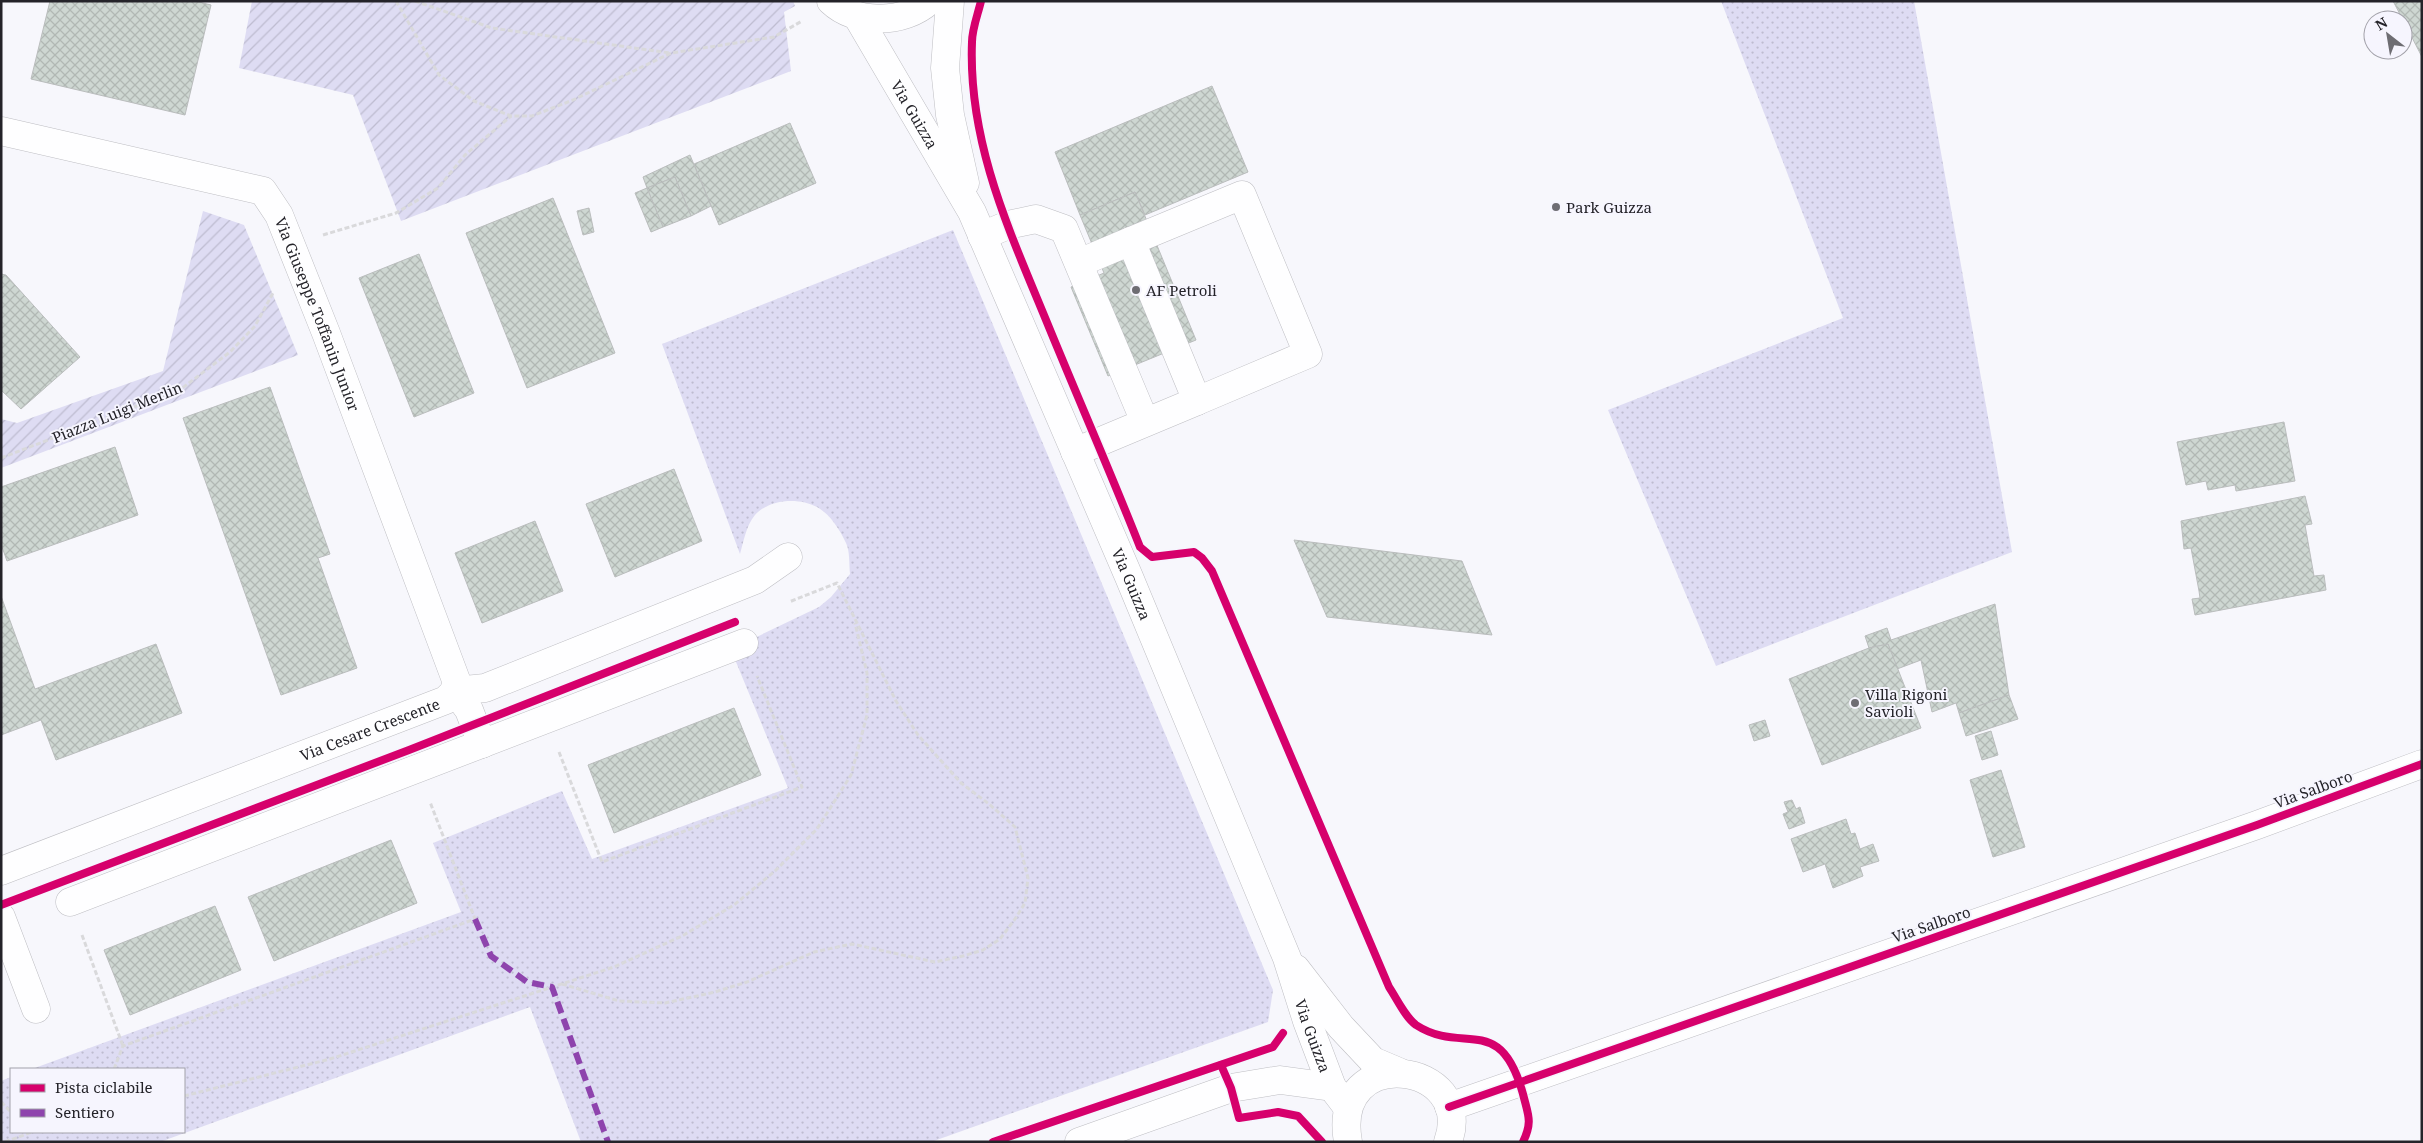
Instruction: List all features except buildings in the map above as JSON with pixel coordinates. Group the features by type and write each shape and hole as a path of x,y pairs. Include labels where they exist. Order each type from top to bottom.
{"street":[{"path":"831,1 858,16 880,19 903,16 929,1"},
{"name":"Via Guizza","path":"950,1 945,68 950,114 972,212"},
{"name":"Via Guizza","path":"858,16 972,212 1075,452 1287,958 1307,1021 1340,1098 1348,1142"},
{"name":"Via Giuseppe Toffanin Junior","path":"1,130 263,190 279,215 326,333 456,680 455,691"},
{"path":"1075,452 1308,354 1242,195 1079,263"},
{"path":"982,236 1008,225 1036,219 1064,229 1145,422"},
{"path":"1131,241 1197,401"},
{"name":"Via Cesare Crescente","path":"1,871 446,700 455,691 485,688 755,580 788,557"},
{"path":"70,902 744,643"},
{"path":"455,691 469,710 482,744"},
{"name":"Via Salboro","path":"1449,1107 2257,825 2422,764"},
{"path":"1,917 36,1009"},
{"name":"Via Guizza","path":"1287,958 1341,1027 1373,1061 1399,1072 1414,1074 1427,1081 1439,1090 1449,1107"},
{"path":"1079,1142 1231,1088 1280,1080 1340,1098 1356,1093 1368,1082 1382,1075 1399,1072"},
{"path":"1448,1142 1451,1119 1449,1107"}],"path":[{"path":"396,1 439,75 474,101 511,116 532,116 573,100 671,53 774,37 804,20"},
{"path":"415,1 492,28 671,53"},
{"path":"320,236 396,213 438,188 465,155 511,116"},
{"path":"562,984 619,1001 665,1003 748,982 814,952 852,944 935,962 983,950 1000,939 1025,903 1028,878 1015,828 989,804 960,783 918,734 896,701 837,583"},
{"path":"185,1096 330,1059 614,967 682,936 734,905 775,871 817,829 851,775 867,715 867,673 854,616"},
{"path":"547,719 602,862 802,787 744,643"},
{"path":"123,1046 475,919 417,770"},
{"path":"70,902 123,1046 114,1068"},
{"path":"1,1102 10,1111"},
{"path":"5,1142 29,1133"}],"shaded area":[{"path":"252,1 793,1 795,6 784,12 791,71 401,221 353,95 239,68"},
{"path":"1721,1 1914,1 2012,552 1716,666 1608,410 1843,318"},
{"path":"203,211 244,225 298,355 1,468 1,419 17,423 163,371"},
{"path":"953,230 1273,990 1268,1022 931,1142 581,1142 530,1007 185,1133 185,1068 35,1068 461,912 433,843 562,791 592,859 788,788 729,645 744,643 819,607 831,597 850,574 847,546 841,533 822,510 802,502 784,501 768,506 755,515 747,528 740,554 662,344"},
{"path":"10,1077 10,1133 185,1133 160,1142 1,1142 1,1081"}],"marked path":[{"path":"475,919 491,956 527,982 552,987 608,1142"}],"cycle path":[{"path":"981,1 972,37 973,79 977,115 994,185 1018,253 1140,547 1152,557 1194,552 1202,558 1212,571 1389,987 1405,1013 1416,1025 1433,1033 1479,1040 1492,1044 1503,1053 1514,1068 1528,1113 1528,1129 1523,1142"},
{"path":"1,905 409,750 735,622"},
{"path":"1449,1107 2257,825 2422,764"},
{"path":"993,1142 1273,1047 1283,1033"},
{"path":"1221,1065 1231,1088 1239,1118 1278,1112 1298,1116 1322,1142"}],"place":[{"name":"Park Guizza","path":"1556,207"},
{"name":"AF Petroli","path":"1136,290"},
{"name":"Villa Rigoni Savioli","path":"1855,703"}]}
